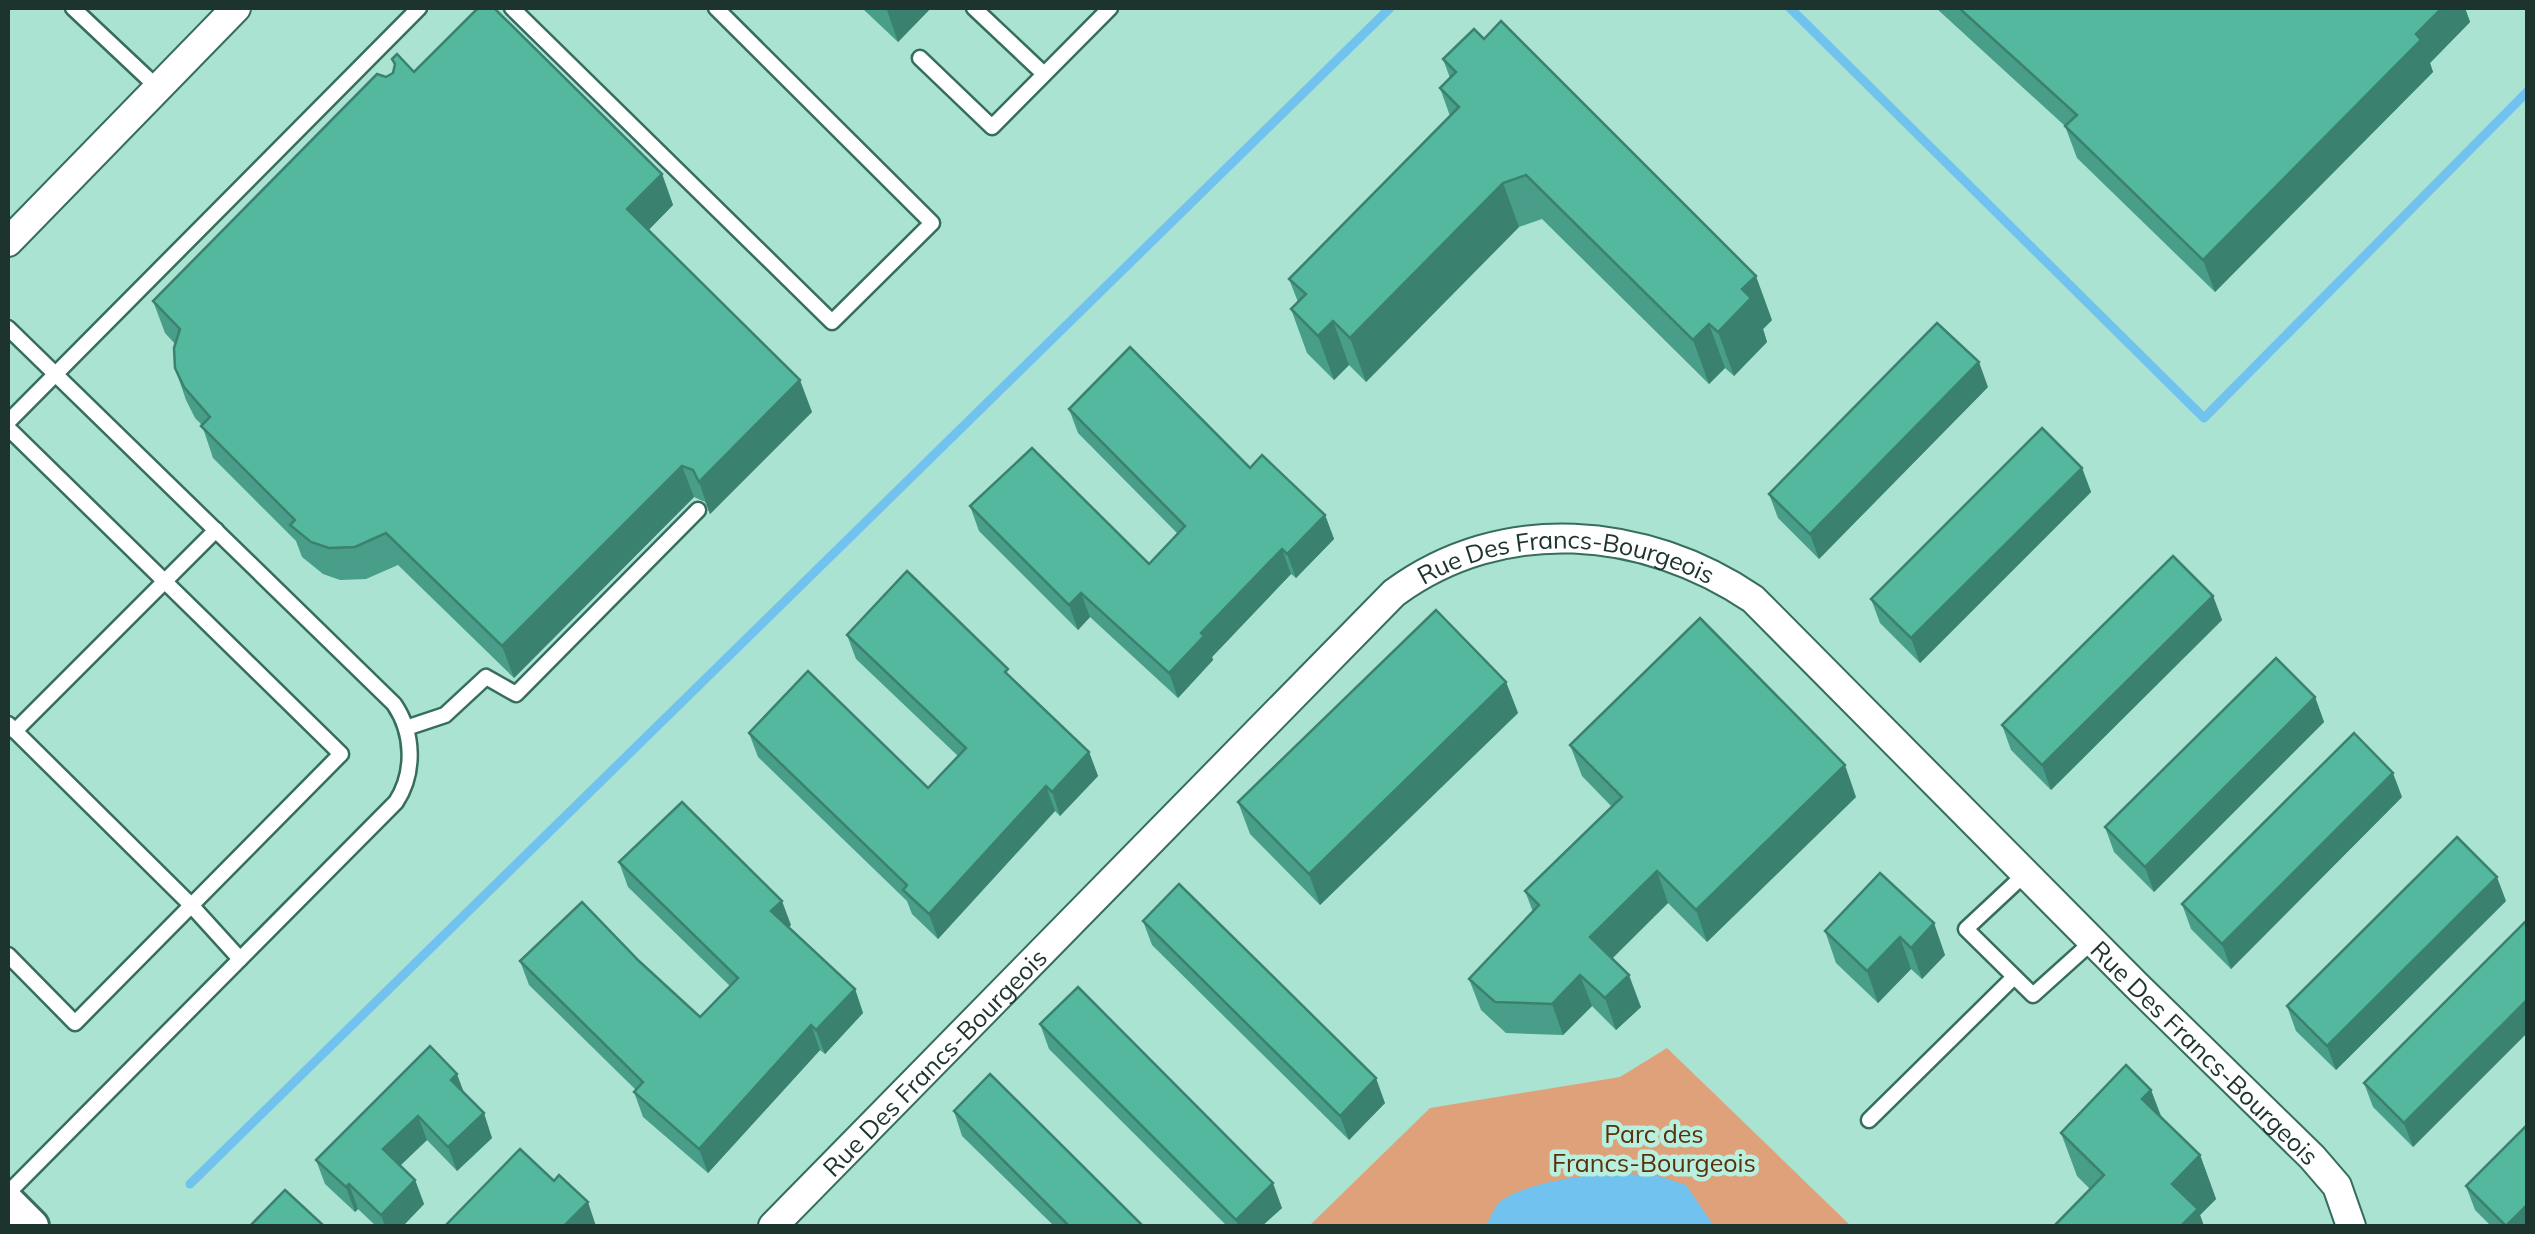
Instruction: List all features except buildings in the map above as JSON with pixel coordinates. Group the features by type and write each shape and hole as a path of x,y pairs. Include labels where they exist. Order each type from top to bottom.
{"street":[{"path":"8,242 236,8"},
{"name":"Rue Des Francs-Bourgeois","path":"773,1226 1384,601 1432,568 1474,551 1521,540 1612,540 1662,552 1736,588 1774,618 2312,1156 2337,1186 2352,1226"},
{"path":"8,1202 32,1226"}],"lane":[{"path":"74,8 158,88"},
{"path":"8,956 74,1022 341,754 8,425 368,70 419,8"},
{"path":"512,8 832,322 932,223 716,8"},
{"path":"974,8 1044,74"},
{"path":"920,58 992,127 1110,8"},
{"path":"8,328 387,696 406,728 408,772 396,802 8,1194"},
{"path":"406,728 445,715 486,677 516,694 698,510"},
{"path":"216,530 11,727 191,905 240,960"},
{"path":"2026,873 1966,929 2033,995 2093,941"},
{"path":"1869,1120 2014,977"}],"green space":[{"name":"Parc des Francs-Bourgeois","path":"1667,1048 1851,1226 1309,1226 1430,1108 1620,1077"}],"water":[{"path":"1611,1173 1658,1176 1686,1185 1714,1226 1486,1226 1497,1205 1519,1191"}],"waterway":[{"path":"190,1184 1390,8"},
{"path":"1790,8 2204,418 2528,91"}]}
